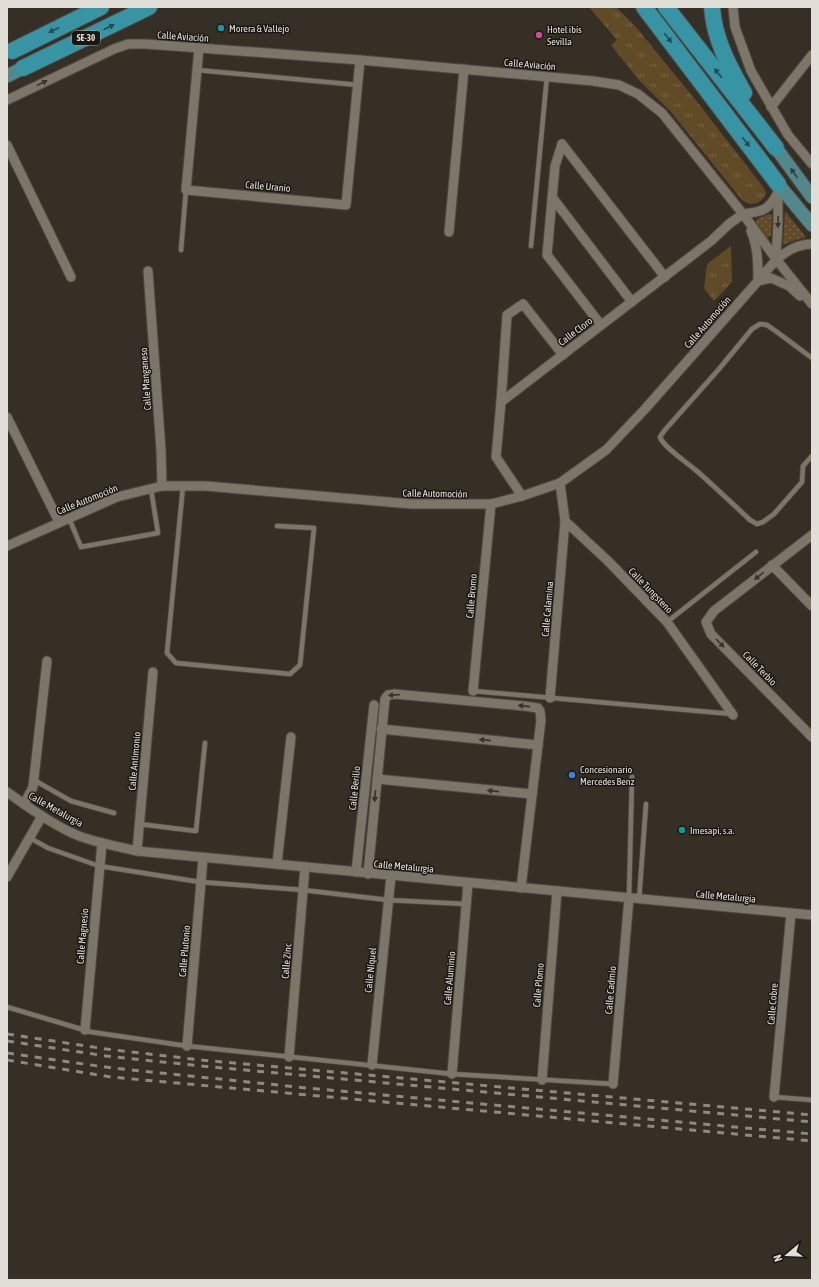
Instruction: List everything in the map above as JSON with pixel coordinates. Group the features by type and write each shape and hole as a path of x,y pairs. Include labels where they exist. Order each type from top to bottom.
{"highway":[{"name":"SE-30","path":"24,68 149,7"},
{"path":"666,7 776,148"},
{"path":"712,7 716,31 725,59 735,79 776,148"},
{"name":"SE-30","path":"9,52 95,9"},
{"path":"644,9 778,189"}],"main road":[{"name":"SE-30","path":"7,76 24,68"},
{"path":"776,148 812,197"},
{"path":"778,189 812,225"}],"street":[{"path":"733,7 735,27 752,71 788,135 812,164"},
{"name":"Calle Aviación","path":"7,100 114,49 128,44 146,44 360,60 600,81 619,85 638,94 662,113 743,214 812,305"},
{"path":"186,190 199,48"},
{"path":"771,106 812,55"},
{"name":"Calle Uranio","path":"186,190 346,204 360,60"},
{"path":"449,232 464,69"},
{"path":"602,325 547,255 555,166 562,144 665,277"},
{"path":"7,146 71,277"},
{"path":"778,189 769,208 758,212 743,214 754,239 758,259 758,281 771,278 777,280 789,286 812,305"},
{"path":"776,259 778,189"},
{"path":"552,197 632,302"},
{"name":"Calle Cloro","path":"500,402 665,277 743,214"},
{"name":"Calle Automoción","path":"7,546 117,496 162,486 206,486 411,504 491,504 522,496 560,483 606,450 646,409 776,259 790,249 812,244"},
{"name":"Calle Manganeso","path":"148,271 162,486"},
{"path":"522,496 496,457 507,315 523,304 563,355"},
{"path":"7,417 59,522"},
{"path":"560,483 565,521"},
{"name":"Calle Bromo","path":"473,691 491,504"},
{"name":"Calle Tungsteno","path":"565,521 608,561 667,622 733,715"},
{"name":"Calle Calamina","path":"550,698 565,521"},
{"path":"812,535 772,565 812,606"},
{"name":"Calle Terbio","path":"772,565 714,610 706,622 711,634 812,737"},
{"path":"24,804 34,787 47,661"},
{"name":"Calle Antimonio","path":"137,851 153,672"},
{"path":"368,874 385,699 388,695 395,694 524,706 538,708 540,711 541,720 521,888"},
{"name":"Calle Berilio","path":"356,872 374,705"},
{"path":"381,729 538,745"},
{"path":"277,864 291,737"},
{"path":"377,779 532,794"},
{"name":"Calle Metalurgia","path":"7,792 42,816 73,834 102,843 137,851 639,900 812,915"},
{"path":"7,877 42,816"},
{"name":"Calle Magnesio","path":"85,1030 102,843"},
{"name":"Calle Plutonio","path":"187,1046 203,858"},
{"name":"Calle Zinc","path":"289,1057 305,867"},
{"name":"Calle Níquel","path":"372,1066 391,876"},
{"name":"Calle Aluminio","path":"452,1074 468,883"},
{"name":"Calle Plomo","path":"542,1080 557,891"},
{"name":"Calle Cadmio","path":"613,1084 629,898"},
{"name":"Calle Cobre","path":"774,1097 791,913"}],"lane":[{"path":"197,70 358,85"},
{"path":"531,246 547,76"},
{"path":"180,250 186,190"},
{"path":"812,358 810,354 767,325 760,324 752,329 660,437 672,451 697,471 750,520 757,524 763,522 774,514 802,482 803,466 812,456"},
{"path":"183,486 167,653 176,663 290,674 300,665 314,528 277,526"},
{"path":"69,518 81,547 158,533 151,489"},
{"path":"667,622 756,552"},
{"path":"473,691 733,715"},
{"path":"140,824 196,831 205,743"},
{"path":"629,898 632,777"},
{"path":"34,780 71,801 114,813"},
{"path":"639,900 646,804"},
{"path":"30,838 48,848 100,866 200,882 303,890 388,900 466,904"},
{"path":"7,1007 91,1032 187,1046 452,1074 613,1084"},
{"path":"774,1097 812,1100"}],"green space":[{"path":"589,7 616,7 636,27 698,103 764,188 766,193 762,200 752,204 742,200 671,112 637,78 611,45 617,40"},
{"path":"785,211 806,237 784,245 783,244"},
{"path":"769,214 772,215 771,236 767,238 756,224 756,221 757,219"},
{"path":"731,246 732,282 714,301 704,288 707,264"}],"railway":[{"path":"7,1034 106,1049 201,1060 812,1115"},
{"path":"7,1041 106,1056 201,1066 812,1122"},
{"path":"7,1053 112,1068 307,1088 812,1134"},
{"path":"7,1060 111,1077 812,1141"}],"place":[{"name":"Morera & Vallejo","path":"221,28"},
{"name":"Hotel ibis Sevilla","path":"539,35"},
{"name":"Concesionario Mercedes Benz","path":"572,775"},
{"name":"Imesapi, s.a.","path":"682,830"}]}
